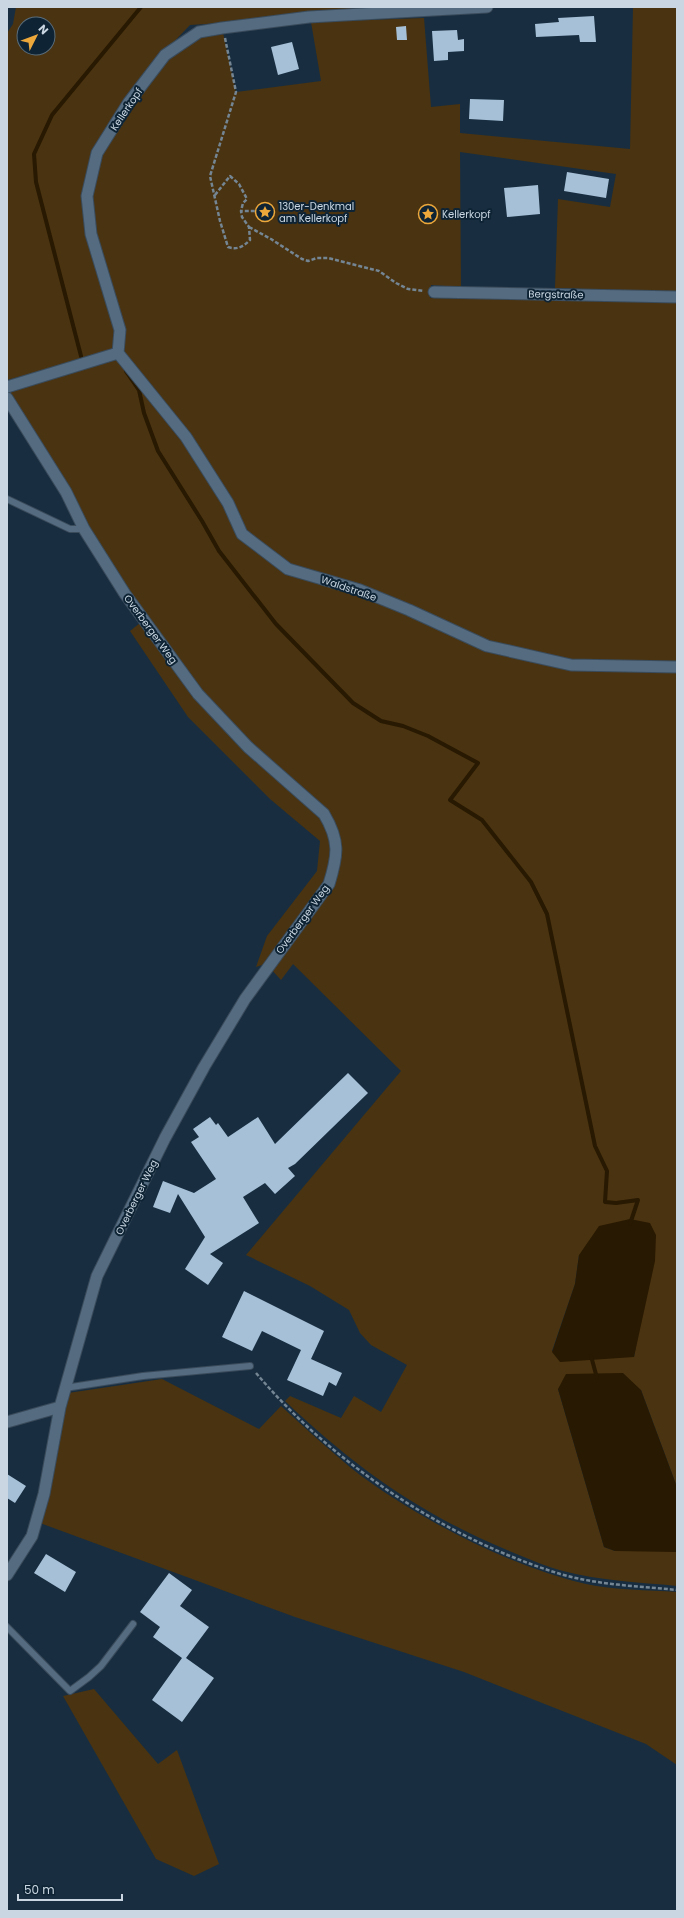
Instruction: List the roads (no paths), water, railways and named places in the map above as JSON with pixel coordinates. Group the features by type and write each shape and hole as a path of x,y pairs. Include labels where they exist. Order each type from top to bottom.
{"street":[{"name":"Kellerkopf","path":"118,353 120,330 91,234 87,196 97,153 129,102 165,55 198,32 222,28 309,17 487,7"},
{"name":"Bergstraße","path":"434,292 677,297"},
{"path":"7,387 118,353"},
{"name":"Waldstraße","path":"118,353 186,437 228,503 242,534 288,569 360,590 409,610 487,646 571,664 677,667"},
{"name":"Overberger Weg","path":"7,398 66,492 84,529 125,594 198,694 248,747 324,814 332,828 336,842 336,862 328,884 245,999 204,1067 165,1138 97,1276 60,1407 44,1494 32,1536 7,1575"},
{"path":"7,1422 60,1407"}],"lane":[{"path":"7,499 70,529 84,529"},
{"path":"65,1388 143,1376 250,1366"},
{"path":"7,1627 70,1691 101,1666 134,1624"}],"waterway":[{"path":"81,356 36,182 34,154 52,115 141,7"},
{"path":"126,371 139,390 144,413 158,451 219,551 276,624 353,703 381,721 403,726 428,736 478,763 450,800 482,820 531,882 547,914 595,1146 607,1171 605,1202 616,1203 638,1200 630,1224"},
{"path":"591,1356 597,1378"}],"place":[{"name":"130er-Denkmal am Kellerkopf","path":"265,212"},
{"name":"Kellerkopf","path":"428,214"}]}
